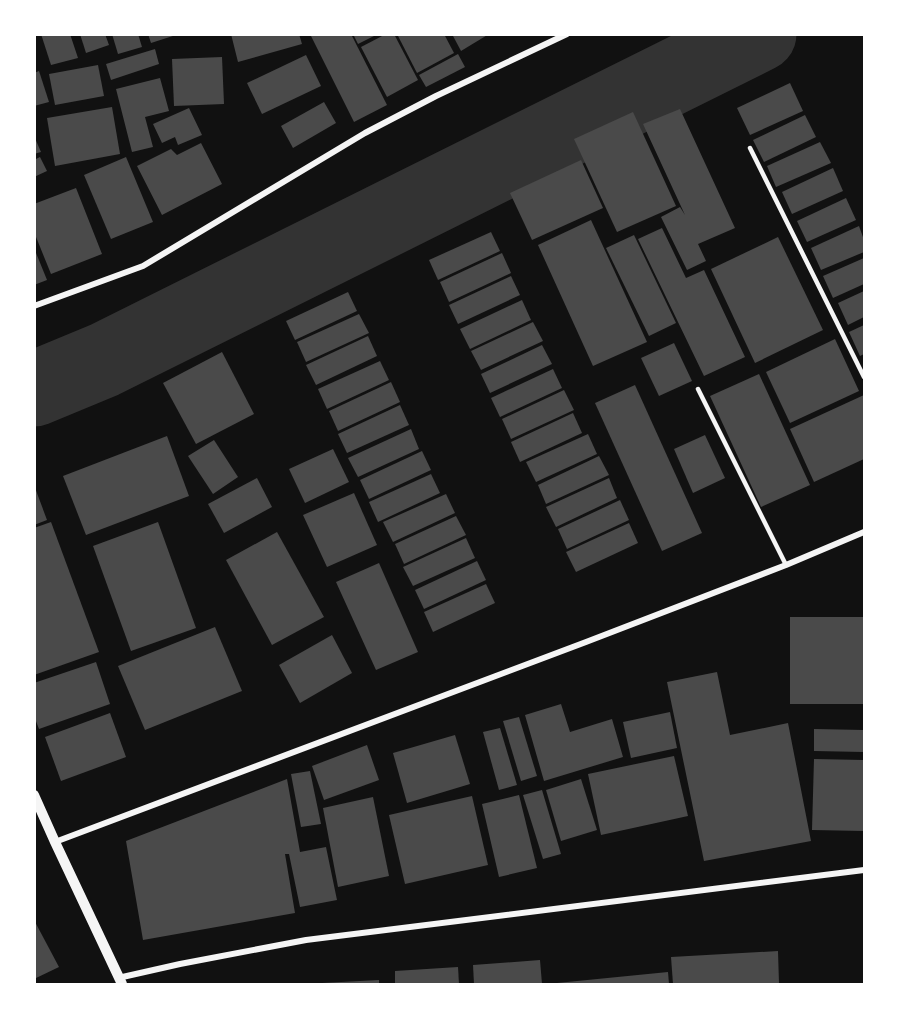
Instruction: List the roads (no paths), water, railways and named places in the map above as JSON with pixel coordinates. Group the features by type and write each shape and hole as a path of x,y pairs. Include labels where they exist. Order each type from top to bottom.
{"street":[{"path":"34,306 143,266 365,133 436,96 567,34"},
{"path":"55,842 786,565 864,532"},
{"path":"34,795 120,981 180,964 306,940 864,870"}],"lane":[{"path":"750,148 864,377"},
{"path":"698,389 786,565"}],"waterway":[{"path":"34,389 104,360 759,34"}]}
